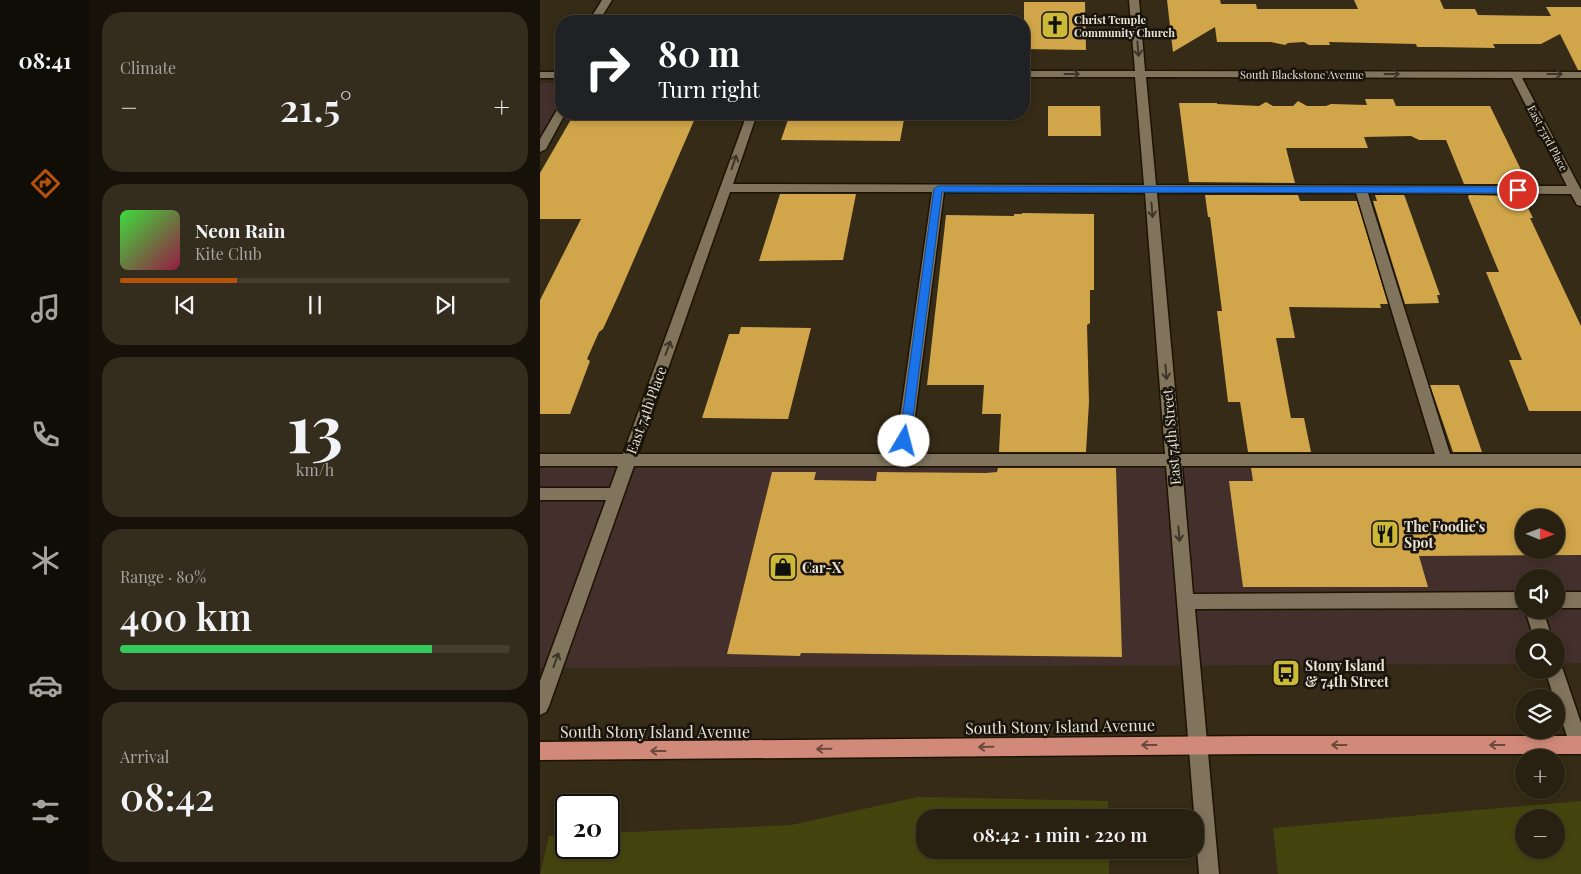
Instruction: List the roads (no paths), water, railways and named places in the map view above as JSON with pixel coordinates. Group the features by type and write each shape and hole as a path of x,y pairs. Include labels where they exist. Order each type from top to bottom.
{"highway":[{"name":"South Stony Island Avenue","path":"540,751 1198,745 1580,745"}],"street":[{"path":"598,15 607,0"},
{"name":"East 74th Street","path":"1134,0 1209,874"},
{"name":"South Blackstone Avenue","path":"1030,74 1581,74"},
{"name":"East 73rd Place","path":"1515,74 1581,202"},
{"path":"540,75 555,75"},
{"path":"540,149 556,120"},
{"name":"East 74th Place","path":"540,706 750,120"},
{"path":"726,188 1575,190"},
{"path":"902,460 938,189"},
{"path":"1361,190 1444,460"},
{"path":"540,460 1581,460"},
{"path":"540,494 616,494"},
{"path":"1185,602 1515,600"},
{"path":"1565,600 1581,600"},
{"path":"1557,679 1580,745"}],"place":[{"name":"Christ Temple Community Church","path":"1055,25"},
{"name":"The Foodie’s Spot","path":"1385,534"},
{"name":"Car-X","path":"783,567"},
{"name":"Stony Island & 74th Street","path":"1286,673"}]}
